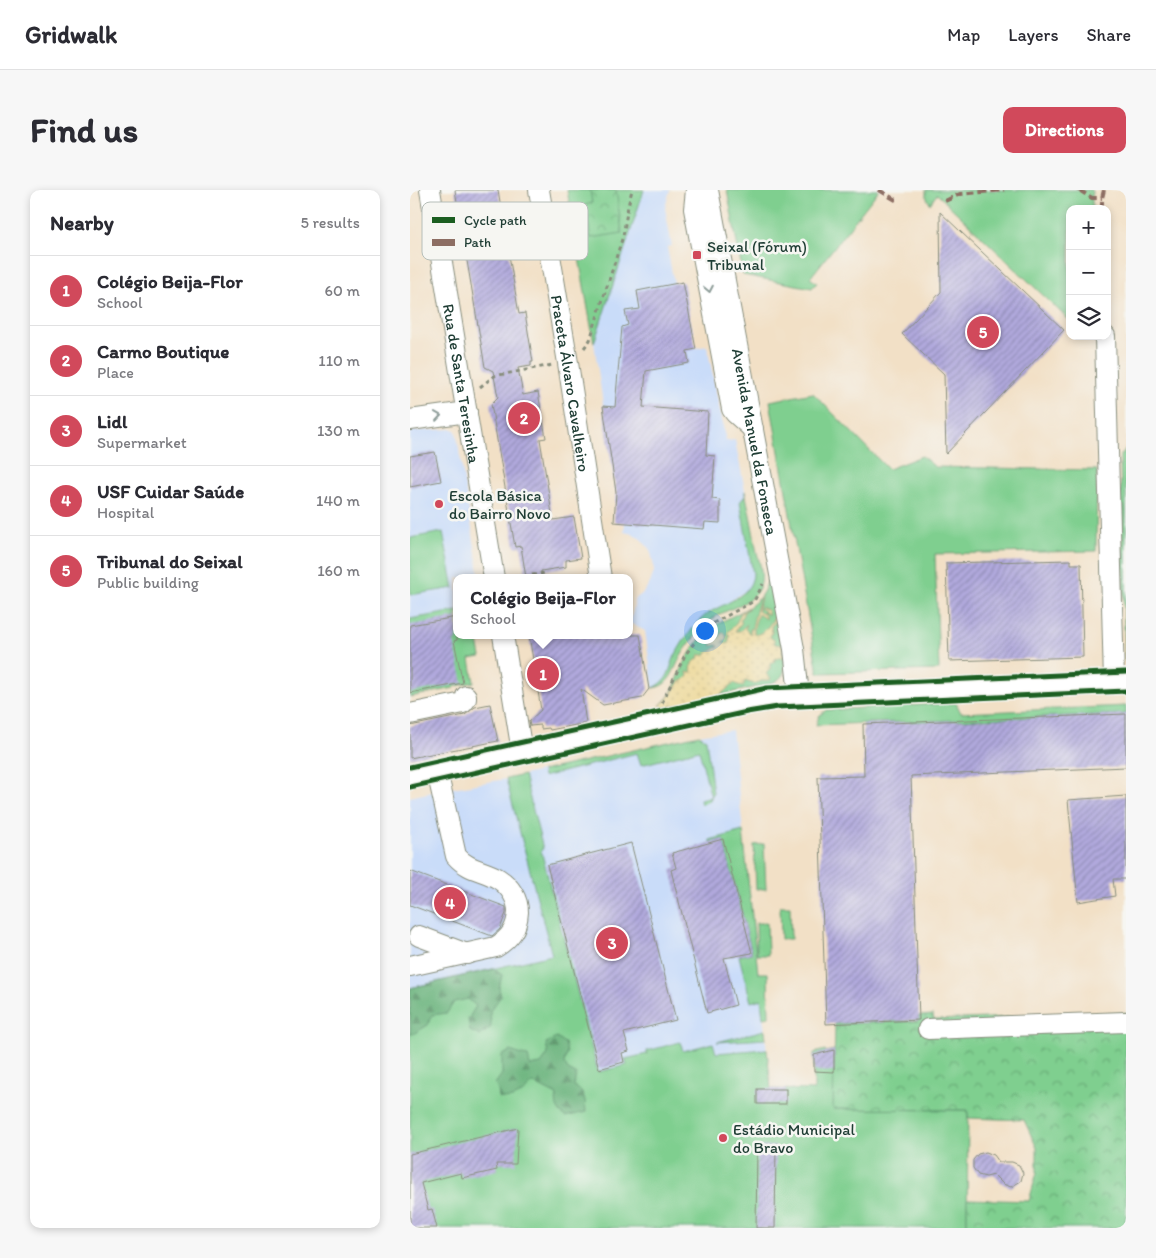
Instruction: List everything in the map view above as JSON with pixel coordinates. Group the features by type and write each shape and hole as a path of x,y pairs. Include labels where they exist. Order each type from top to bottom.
{"street":[{"path":"696,190 694,209 732,409 753,429"},
{"name":"Avenida Manuel da Fonseca","path":"708,190 794,649 799,695"},
{"name":"Rua de Santa Teresinha","path":"441,260 493,574"},
{"name":"Praceta Álvaro Cavalheiro","path":"551,260 599,574"},
{"path":"410,777 763,699 799,695 1120,681 1117,439 1105,340"},
{"path":"410,420 466,412"},
{"path":"504,639 522,752"},
{"path":"410,714 463,703 466,696"},
{"path":"410,966 496,947 508,939 514,930 518,909 508,885 497,877 466,865 456,856 437,771"},
{"path":"419,936 467,954"},
{"path":"928,1029 1126,1022"}],"path":[{"path":"494,376 568,363 576,359 590,340 623,236 632,190"},
{"path":"657,722 657,712 686,655 698,638 708,626 754,602 764,579"}],"shaded area":[{"path":"644,190 670,190 665,208 672,246 667,247 674,283 683,282 696,348 707,346 726,441 735,440 745,491 745,496 740,503 753,574 752,582 748,589 688,635 675,656 666,679 653,688 645,631 633,625 633,611 634,600 643,593 650,583 654,572 653,561 650,550 642,540 633,534 624,532 625,522 614,522 616,492 594,343"},
{"name":"Escola Básica do Bairro Novo","path":"453,429 456,431 479,574 453,574 453,612 410,619 410,431"},
{"path":"732,730 771,1089 592,1111 551,955 410,988 410,797 506,779 699,735"}],"green space":[{"path":"567,190 644,190 594,343 579,260 588,260 588,202 569,202"},
{"path":"590,190 616,190 622,233 591,238 588,222 588,204 592,203"},
{"path":"727,190 879,190 810,278 817,283 812,288 743,275"},
{"path":"926,190 1092,190 1092,205 1066,205 1066,317 937,194 930,204 926,196"},
{"path":"813,393 888,469 922,456 935,467 1097,470 1096,551 935,554 939,670 818,673 770,401"},
{"path":"1126,448 1126,663 1120,457"},
{"path":"745,491 761,569 761,582 758,590 747,601 711,620 687,648 667,681 659,687 653,688 666,678 678,650 700,620 715,609 740,596 751,583 753,574 740,502 745,496"},
{"path":"443,532 453,588 410,595 410,538"},
{"path":"769,574 785,663 782,676 777,681 769,684 664,708 660,705 672,692 685,661 700,639 717,625 753,604 766,587"},
{"path":"453,612 453,639 478,639 481,657 470,659 474,682 410,697 410,619"},
{"path":"956,703 961,713 1126,706 1126,714 816,725 819,716 826,710"},
{"path":"699,735 706,739 713,793 710,800 701,805 700,800 711,797 699,750 641,765 637,753 543,777 542,771"},
{"name":"Estádio Municipal do Bravo","path":"524,775 543,849 541,850 598,1072 627,1065 625,1059 647,1054 647,1051 680,1042 683,1051 713,1043 716,1053 767,1049 771,1089 814,1090 814,1053 834,1050 834,1109 968,1110 967,1228 428,1228 410,1154 410,988 552,955 506,779"},
{"path":"743,831 758,973 768,973 769,1017 763,1018 761,999 751,1002 739,956 752,953 723,839 710,842 710,840"},
{"path":"764,844 766,889 756,889 754,845"},
{"path":"780,906 790,906 791,939 781,939"},
{"path":"756,923 767,923 768,955 757,955"},
{"path":"494,969 502,975 499,988 501,996 490,1011 491,1027 480,1036 470,1031 468,1019 476,1006 468,999 454,1002 447,1013 432,1015 428,1025 410,1034 410,988"},
{"path":"1126,1013 1126,1228 967,1228 967,1199 1029,1201 1037,1172 1037,1148 1024,1120 968,1118 968,1110 833,1109 835,1024 919,1021 919,1016 933,1015 934,1020"},
{"path":"765,1030 766,1039 717,1042"},
{"path":"556,1038 565,1043 567,1053 564,1063 568,1070 576,1074 574,1086 584,1097 586,1112 565,1117 557,1107 557,1095 533,1083 514,1097 499,1098 495,1084 502,1074 502,1055 511,1051 528,1056 530,1066 541,1064 548,1054 546,1043"}],"sand":[{"path":"761,596 758,611 763,614 764,611 760,609 761,607 768,611 768,615 765,612 766,619 758,614 754,633 755,635 759,634 765,630 776,615 777,621 771,626 772,632 770,637 774,640 775,644 782,645 784,659 781,656 770,664 770,669 766,674 771,678 770,680 754,684 745,681 743,687 734,683 720,695 664,708 660,705 679,682 688,676 687,672 691,672 692,663 698,659 699,655 704,655 719,646 711,646 712,636 716,635 719,638 722,632 725,633 727,638 723,642 728,644 730,635 727,633 736,624 741,612 749,608 744,612 740,621 742,622 735,631 740,631 747,624 745,629 750,634"}],"building":[{"path":"455,190 498,190 500,202 457,202"},
{"path":"940,212 1064,330 946,454 944,374 902,334 941,292"},
{"path":"467,260 510,260 519,314 525,313 533,362 531,362 531,366 518,368 523,395 538,392 546,438 540,439 553,520 574,517 581,558 566,560 566,567 541,571 541,574 525,574 521,546 515,547 491,404 498,397 493,371 485,367"},
{"path":"683,282 696,349 687,351 689,363 646,371 643,407 708,412 706,455 715,456 712,499 720,500 720,523 705,522 704,529 614,522 616,492 603,406 615,407 622,327 628,325 625,311 640,309 637,291"},
{"path":"435,452 441,481 410,487 410,456"},
{"path":"1071,560 1071,564 1081,564 1083,657 949,661 946,563"},
{"path":"453,618 453,639 457,639 454,641 463,683 410,693 410,625"},
{"path":"633,635 640,635 649,689 642,698 603,705 581,689 586,723 550,730 549,728 541,729 541,725 530,726 529,721 541,710 530,639 633,639"},
{"path":"490,704 498,741 410,758 410,726 465,715 475,707"},
{"path":"1126,714 1126,767 911,776 919,1020 826,1024 818,777 864,776 863,724"},
{"path":"1126,796 1126,879 1113,879 1115,896 1078,902 1068,800"},
{"path":"723,839 752,953 724,958 736,1005 707,1013 671,870 676,868 672,853"},
{"path":"631,843 676,1020 624,1033 629,1051 622,1053 624,1062 599,1069 547,865"},
{"path":"410,871 506,907 506,913 500,929 492,936 410,905"},
{"path":"834,1050 834,1072 814,1071 814,1055"},
{"path":"757,1089 786,1089 786,1104 757,1104"},
{"path":"518,1128 516,1164 496,1164 497,1170 462,1178 461,1173 421,1183 428,1210 432,1209 437,1228 410,1228 410,1154"},
{"path":"776,1146 775,1228 756,1228 757,1147"},
{"path":"986,1152 994,1155 999,1162 1012,1162 1019,1165 1023,1173 1021,1181 1011,1187 1003,1184 994,1175 986,1177 978,1175 973,1168 973,1160 978,1154"}],"marked path":[{"path":"879,190 899,202"},
{"path":"945,201 960,194 1004,190"},
{"path":"1079,190 1092,198 1102,198"},
{"path":"1102,205 1104,190"}],"cycle path":[{"path":"410,767 767,688 1126,672"},
{"path":"410,787 747,712 778,707 1126,691"}],"place":[{"name":"Seixal (Fórum) Tribunal","path":"697,255"},
{"name":"Tribunal do Seixal","path":"983,332"},
{"name":"Carmo Boutique","path":"524,418"},
{"name":"Escola Básica do Bairro Novo","path":"439,504"},
{"name":"Colégio Beija-Flor","path":"543,674"},
{"name":"USF Cuidar Saúde","path":"450,903"},
{"name":"Lidl","path":"612,943"},
{"name":"Estádio Municipal do Bravo","path":"723,1138"}]}
